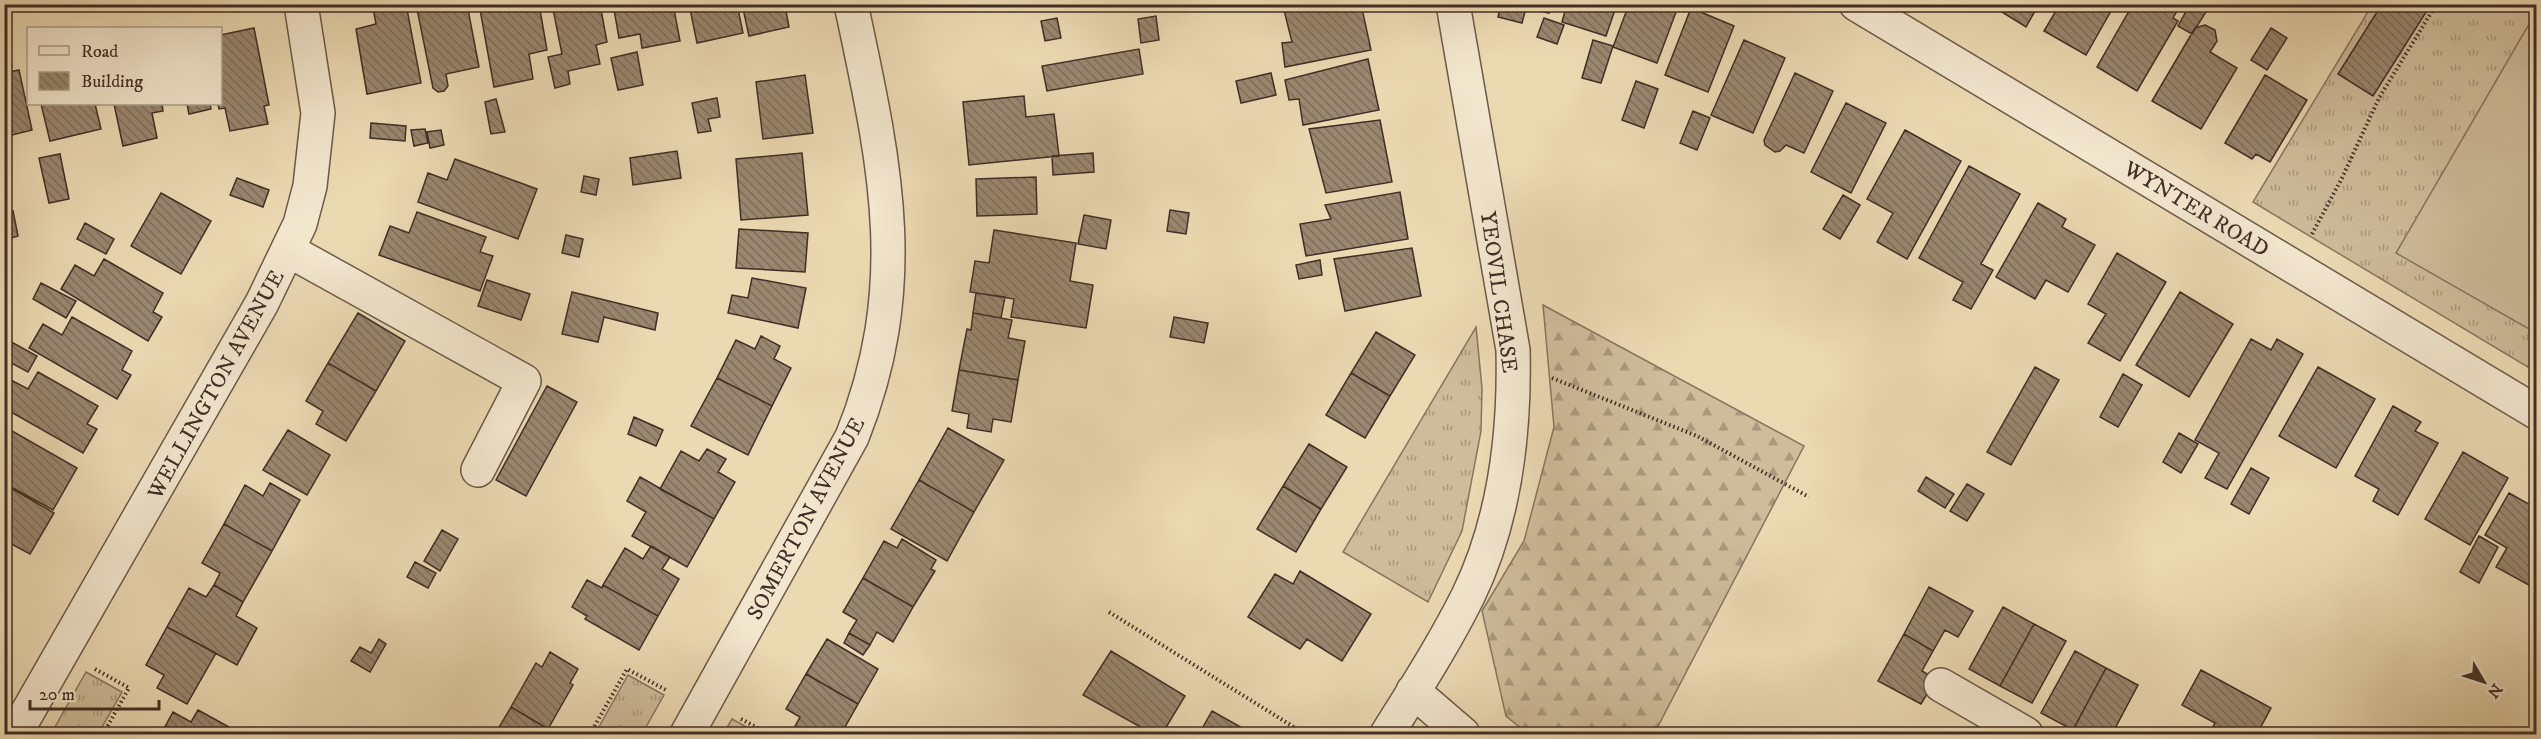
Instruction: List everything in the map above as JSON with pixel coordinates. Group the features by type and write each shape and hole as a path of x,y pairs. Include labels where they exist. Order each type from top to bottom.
{"street":[{"name":"WELLINGTON AVENUE","path":"15,735 262,303 300,224 310,186 318,113 301,4"},
{"name":"SOMERTON AVENUE","path":"694,722 852,437 863,410 880,345 888,292 889,216 874,108 851,4"},
{"name":"YEOVIL CHASE","path":"1388,735 1469,594 1487,548 1499,504 1510,447 1515,402 1513,350 1453,4"},
{"name":"WYNTER ROAD","path":"1856,4 2536,412"},
{"path":"288,250 524,381 478,470"},
{"path":"1941,685 2026,735"},
{"path":"1413,691 1463,735"}],"path":[{"path":"2296,268 2379,99 2434,8 2429,4"},
{"path":"1514,369 1548,376 1697,436 1809,496"},
{"path":"1109,612 1305,735"},
{"path":"63,652 129,688 103,735"},
{"path":"590,735 627,669 694,722"}],"green space":[{"path":"2372,5 2536,5 2536,372 2253,202"},
{"path":"2536,12 2536,333 2396,253"},
{"path":"1543,305 1804,446 1654,734 1528,734 1506,716 1482,611 1524,541 1554,427"},
{"path":"1476,327 1482,388 1481,431 1462,531 1428,602 1343,552"},
{"path":"86,672 122,692 98,734 51,734"},
{"path":"628,675 664,695 642,734 595,734"},
{"path":"732,719 759,734 723,734"}],"building":[{"path":"388,4 406,4 421,83 367,94 356,29 376,24 373,8"},
{"path":"416,4 467,4 479,67 446,74 448,86 444,91 438,92 433,88"},
{"path":"479,4 539,4 547,50 529,54 533,79 494,87"},
{"path":"552,4 600,4 607,42 596,45 600,64 568,71 570,84 555,88 548,57 562,54"},
{"path":"613,4 673,4 680,41 642,48 640,34 619,38"},
{"path":"689,4 737,4 743,33 697,43"},
{"path":"742,4 799,4 800,8 786,11 789,27 749,36"},
{"path":"1361,4 1371,50 1285,67 1282,43 1292,42 1283,6"},
{"path":"1501,4 1551,4 1549,13 1526,8 1522,23 1498,17"},
{"path":"1567,4 1617,4 1606,36 1562,22"},
{"path":"1629,4 1679,4 1657,63 1613,47"},
{"path":"1989,4 2039,4 2026,27"},
{"path":"2060,4 2115,4 2086,55 2044,31"},
{"path":"2133,4 2181,4 2173,18 2178,21 2137,91 2097,67"},
{"path":"2190,4 2211,4 2192,34 2178,26"},
{"path":"2382,4 2422,4 2428,9 2373,96 2338,74"},
{"path":"1691,8 1734,26 1708,92 1665,75"},
{"path":"1156,16 1159,40 1141,43 1138,19"},
{"path":"1057,18 1061,38 1045,41 1041,21"},
{"path":"1544,18 1564,25 1557,44 1537,37"},
{"path":"2205,25 2215,30 2217,41 2210,52 2237,68 2201,129 2152,101 2195,28"},
{"path":"254,28 269,105 264,106 268,124 230,131 225,108 219,109 218,105 222,105 222,35"},
{"path":"2271,28 2287,38 2267,70 2251,60"},
{"path":"1593,40 1613,46 1601,83 1582,78"},
{"path":"1744,40 1785,58 1753,133 1711,115"},
{"path":"1139,49 1143,74 1047,91 1042,66"},
{"path":"637,52 643,85 618,90 611,58"},
{"path":"1368,59 1379,110 1303,125 1299,99 1289,100 1285,80"},
{"path":"19,70 32,130 4,137 4,73"},
{"path":"1271,73 1276,95 1241,103 1236,81"},
{"path":"1795,73 1833,91 1804,153 1786,145 1780,151 1775,152 1765,145 1764,140"},
{"path":"805,75 813,133 763,139 756,82"},
{"path":"2265,75 2307,100 2270,162 2256,154 2252,159 2225,143"},
{"path":"1636,81 1658,89 1644,128 1622,120"},
{"path":"1024,96 1026,117 1054,114 1059,156 969,165 963,102"},
{"path":"717,98 720,117 708,119 711,131 698,133 692,103"},
{"path":"496,99 505,132 491,134 485,102"},
{"path":"1846,103 1886,123 1851,193 1811,172"},
{"path":"41,105 95,105 101,129 50,141"},
{"path":"114,105 162,105 163,111 152,113 157,138 123,146"},
{"path":"187,105 210,105 211,109 189,114"},
{"path":"1693,111 1710,118 1697,150 1680,143"},
{"path":"1380,120 1392,182 1326,193 1309,129"},
{"path":"371,123 406,126 405,141 370,138"},
{"path":"425,129 428,143 414,146 411,130"},
{"path":"441,130 444,145 430,148 427,132"},
{"path":"1905,130 1961,161 1907,259 1877,242 1893,213 1867,199"},
{"path":"677,151 681,178 633,185 630,158"},
{"path":"802,153 808,215 741,220 736,159"},
{"path":"1093,153 1094,172 1053,175 1052,156"},
{"path":"60,154 69,199 49,203 39,158"},
{"path":"455,159 537,189 518,239 418,202 428,173 447,180"},
{"path":"1969,166 2020,194 1981,264 1993,270 1971,309 1953,300 1963,282 1919,258"},
{"path":"4,175 11,208 4,209"},
{"path":"584,176 599,179 596,195 581,192"},
{"path":"1036,177 1037,214 977,216 976,179"},
{"path":"237,178 269,190 263,207 230,195"},
{"path":"1400,192 1408,239 1306,256 1300,224 1331,219 1325,205"},
{"path":"161,193 211,221 181,274 131,246"},
{"path":"1843,195 1860,205 1840,239 1823,229"},
{"path":"2038,203 2066,219 2062,227 2095,245 2068,292 2046,280 2035,299 1996,277"},
{"path":"1170,210 1189,213 1186,234 1167,231"},
{"path":"13,211 18,236 4,240 4,213"},
{"path":"417,212 486,237 480,252 493,256 480,291 379,255 390,226 409,233"},
{"path":"1084,215 1111,220 1106,249 1078,244"},
{"path":"85,223 114,239 106,254 77,239"},
{"path":"739,229 808,233 805,272 736,268"},
{"path":"994,230 1076,243 1070,281 1093,285 1086,328 1011,317 1014,299 970,292 975,261 989,263"},
{"path":"566,235 583,239 579,257 562,253"},
{"path":"1412,248 1421,296 1345,311 1334,259"},
{"path":"2117,253 2166,282 2120,361 2088,343 2106,314 2088,304"},
{"path":"104,259 163,293 153,312 162,317 148,341 61,289 75,265 94,276"},
{"path":"1320,260 1322,275 1299,279 1296,265"},
{"path":"752,278 806,288 798,328 728,313 732,295 748,298"},
{"path":"487,280 530,294 521,320 478,306"},
{"path":"41,283 76,301 66,318 33,299"},
{"path":"572,292 658,313 655,330 604,317 598,342 562,334"},
{"path":"2180,292 2233,324 2189,397 2136,365"},
{"path":"976,293 1005,297 1001,318 973,313"},
{"path":"358,313 405,341 376,391 328,363"},
{"path":"973,313 1012,320 1008,338 1025,341 1018,380 959,370 967,329 971,330"},
{"path":"72,317 132,351 122,370 131,375 117,399 29,348 43,324 62,335"},
{"path":"1174,317 1208,323 1204,343 1170,337"},
{"path":"1376,332 1415,355 1390,396 1351,373"},
{"path":"761,336 780,346 774,359 791,368 772,406 717,378 736,340 755,349"},
{"path":"4,338 37,356 28,372 4,359"},
{"path":"2251,339 2271,350 2277,339 2303,354 2227,489 2205,478 2219,453 2195,440"},
{"path":"328,363 376,391 346,441 316,424 323,411 306,401"},
{"path":"2035,367 2059,380 2011,465 1987,452"},
{"path":"2318,367 2375,399 2336,468 2279,436"},
{"path":"959,370 1018,380 1011,422 993,419 991,432 967,428 969,414 952,411"},
{"path":"38,372 98,406 87,424 97,429 83,453 4,408 4,386 9,379 28,389"},
{"path":"1351,373 1390,396 1365,438 1326,415"},
{"path":"2123,374 2142,385 2118,427 2100,417"},
{"path":"717,378 772,406 748,455 691,426"},
{"path":"547,386 577,402 526,496 496,480"},
{"path":"2393,406 2421,422 2415,431 2438,443 2398,515 2373,501 2379,489 2355,476"},
{"path":"634,417 663,430 656,446 628,434"},
{"path":"5,427 77,468 53,510 4,483"},
{"path":"948,428 1004,460 974,512 919,480"},
{"path":"288,430 330,455 307,495 263,470"},
{"path":"2179,433 2198,444 2181,473 2163,462"},
{"path":"1309,444 1347,467 1321,509 1283,486"},
{"path":"707,449 726,459 718,472 735,482 714,519 660,489 681,451 699,461"},
{"path":"2463,452 2508,478 2470,545 2425,519"},
{"path":"2251,468 2269,478 2249,514 2231,504"},
{"path":"640,477 714,519 687,567 632,536 646,512 627,501"},
{"path":"1926,477 1954,494 1945,508 1918,491"},
{"path":"919,480 974,512 947,561 891,529"},
{"path":"270,483 300,500 272,551 224,524 245,485 263,496"},
{"path":"4,484 54,513 30,554 4,540"},
{"path":"1967,484 1984,494 1967,521 1950,511"},
{"path":"1283,486 1321,509 1296,552 1257,529"},
{"path":"2509,493 2532,506 2536,500 2536,584 2534,588 2496,567 2507,548 2485,535"},
{"path":"224,524 272,551 243,602 214,585 220,573 202,563"},
{"path":"442,530 458,539 440,571 424,561"},
{"path":"2479,536 2498,547 2479,583 2460,572"},
{"path":"902,539 936,560 931,569 935,571 913,607 863,578 884,541 897,548"},
{"path":"651,546 670,557 662,569 679,579 658,616 603,585 625,548 643,559"},
{"path":"415,562 436,573 428,588 407,577"},
{"path":"1300,571 1371,614 1342,661 1307,639 1300,649 1248,617 1275,574 1293,584"},
{"path":"4,574 11,577 4,589"},
{"path":"863,578 913,607 893,642 877,632 870,645 849,633 857,620 843,612"},
{"path":"587,580 602,588 603,585 658,616 639,650 585,619 587,616 572,607"},
{"path":"214,585 243,602 236,616 257,628 237,665 167,627 189,588 206,597"},
{"path":"1929,587 1973,611 1958,637 1945,630 1933,651 1904,634"},
{"path":"2003,607 2034,624 2000,686 1969,669"},
{"path":"2034,624 2066,641 2032,703 2000,686"},
{"path":"167,627 216,653 187,704 157,688 164,675 146,665"},
{"path":"849,633 870,645 863,655 844,643"},
{"path":"1904,634 1933,651 1922,671 1936,679 1921,704 1878,681"},
{"path":"379,639 386,644 370,672 351,661 360,647 371,653"},
{"path":"827,639 878,669 858,704 806,674"},
{"path":"1111,651 1185,696 1162,734 1153,734 1083,695"},
{"path":"2075,651 2106,668 2073,730 2041,713"},
{"path":"550,652 578,669 570,683 573,685 548,729 511,707 536,663 542,667"},
{"path":"2106,668 2138,685 2112,734 2081,734 2073,730"},
{"path":"2201,670 2271,708 2257,734 2209,734 2215,723 2182,705"},
{"path":"806,674 858,704 841,734 830,734 822,730 819,734 801,734 793,730 800,717 786,709"},
{"path":"511,707 548,729 545,734 495,734"},
{"path":"198,710 229,727 224,734 161,734 173,712 191,722"},
{"path":"1212,711 1253,734 1199,734"}]}
